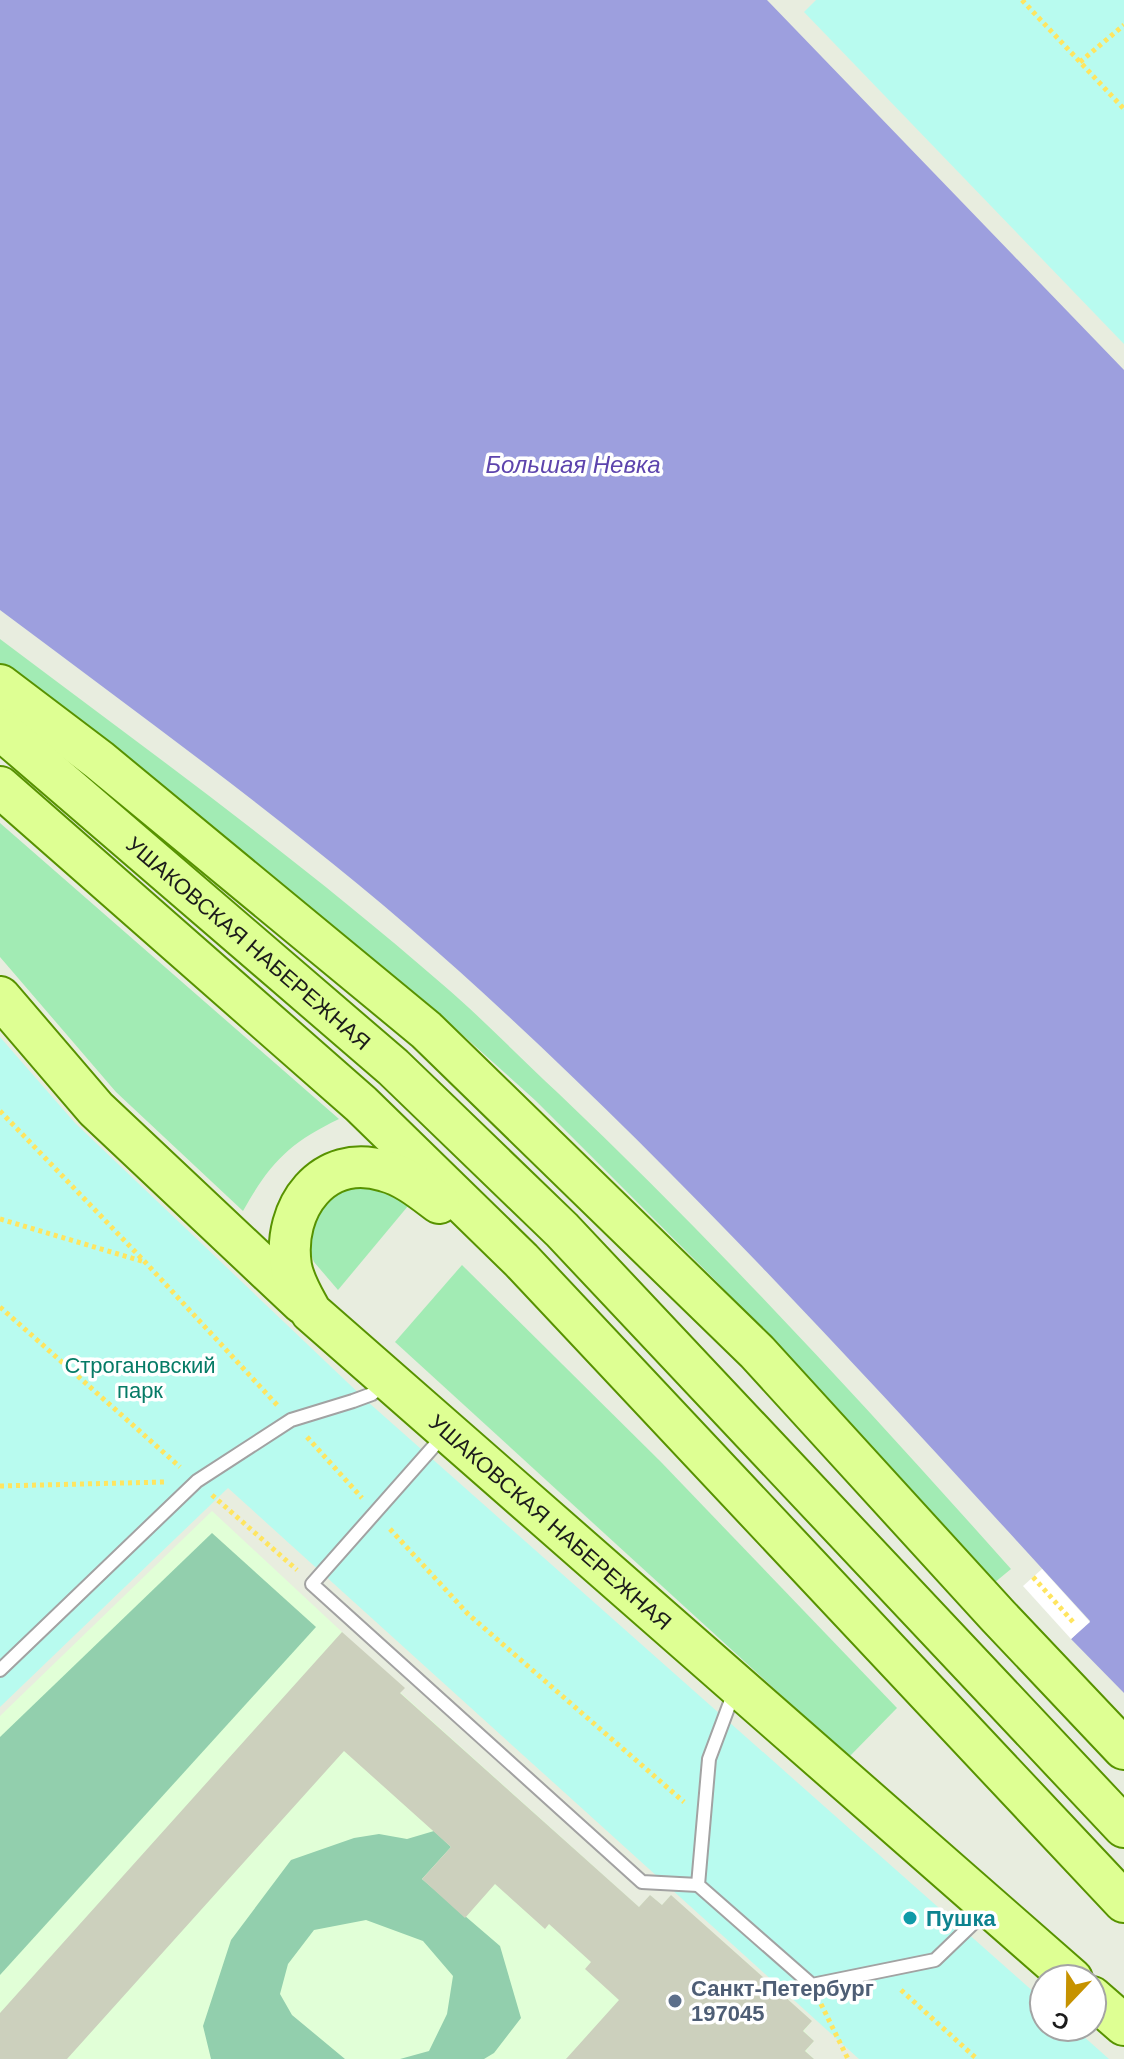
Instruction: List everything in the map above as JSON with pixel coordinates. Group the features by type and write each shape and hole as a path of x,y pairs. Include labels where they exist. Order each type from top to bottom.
{"main road":[{"path":"0,685 99,760 426,1030 757,1352 987,1605 1124,1749"},
{"name":"УШАКОВСКАЯ НАБЕРЕЖНАЯ","path":"0,729 393,1067 562,1230 1124,1827"},
{"name":"УШАКОВСКАЯ НАБЕРЕЖНАЯ","path":"0,787 361,1104 521,1260 1124,1902"},
{"path":"0,997 96,1109 311,1312"},
{"name":"УШАКОВСКАЯ НАБЕРЕЖНАЯ","path":"521,1260 410,1182 386,1171 362,1167 340,1171 318,1181 301,1200 293,1221 291,1266 297,1286 311,1312 1054,1963"},
{"path":"1108,2011 1124,2025"}],"lane":[{"path":"0,1670 197,1481 291,1420 372,1394 390,1381"},
{"path":"447,1431 312,1584 642,1882 698,1885 812,1985 935,1960 990,1907"},
{"path":"698,1885 709,1759 736,1685"}],"path":[{"path":"1022,0 1124,109"},
{"path":"1080,62 1124,25"},
{"path":"0,1111 146,1263 468,1614 703,1819"},
{"path":"0,1219 146,1263"},
{"path":"0,1307 312,1584"},
{"path":"0,1486 197,1481"},
{"path":"1033,1577 1074,1623"},
{"path":"881,1972 977,2059"},
{"path":"812,1985 848,2059"}],"shaded area":[{"path":"212,1511 342,1632 401,1693 639,1907 650,1895 662,1905 671,1895 812,2021 804,2031 814,2041 806,2051 814,2059 0,2059 0,1716"},
{"path":"212,1533 316,1627 0,1975 0,1737"},
{"path":"434,1831 451,1847 422,1879 500,1946 521,2018 494,2053 484,2059 400,2059 429,2051 447,2014 453,1976 423,1941 366,1920 314,1930 288,1964 280,1994 292,2015 345,2059 211,2059 203,2026 231,1940 291,1860 354,1838 379,1834 407,1839"}],"green space":[{"path":"816,0 1124,0 1124,344 804,12"},
{"path":"0,639 279,850 389,938 472,1010 733,1267 1011,1569 994,1583 715,1280 536,1101 426,1002 103,741 0,664"},
{"path":"0,823 339,1119 282,1156 262,1180 243,1211 116,1092 0,957"},
{"name":"Строгановский парк","path":"0,1037 75,1123 368,1402 1028,1987 1028,2043 1091,2043 1109,2059 859,2059 228,1488 0,1707"},
{"path":"361,1182 394,1194 408,1206 338,1290 314,1262 308,1246 315,1211 327,1196"},
{"path":"462,1265 661,1462 897,1708 849,1757 395,1342"}],"water":[{"name":"Большая Невка","path":"0,0 767,0 1124,370 1124,1693 1071,1639 1090,1621 782,1288 624,1127 459,971 348,876 233,785 0,610"}],"pier":[{"path":"1042,1569 1090,1622 1071,1639 1023,1586"}],"building":[{"path":"342,1632 405,1688 400,1693 639,1907 650,1895 662,1905 671,1895 812,2021 803,2031 814,2041 805,2051 814,2059 566,2059 619,2000 585,1969 591,1962 549,1924 545,1929 495,1884 465,1918 422,1879 451,1847 344,1751 67,2059 0,2059 0,2013"}],"place":[{"name":"Пушка","path":"910,1918"},
{"name":"Санкт-Петербург 197045","path":"675,2001"}]}
